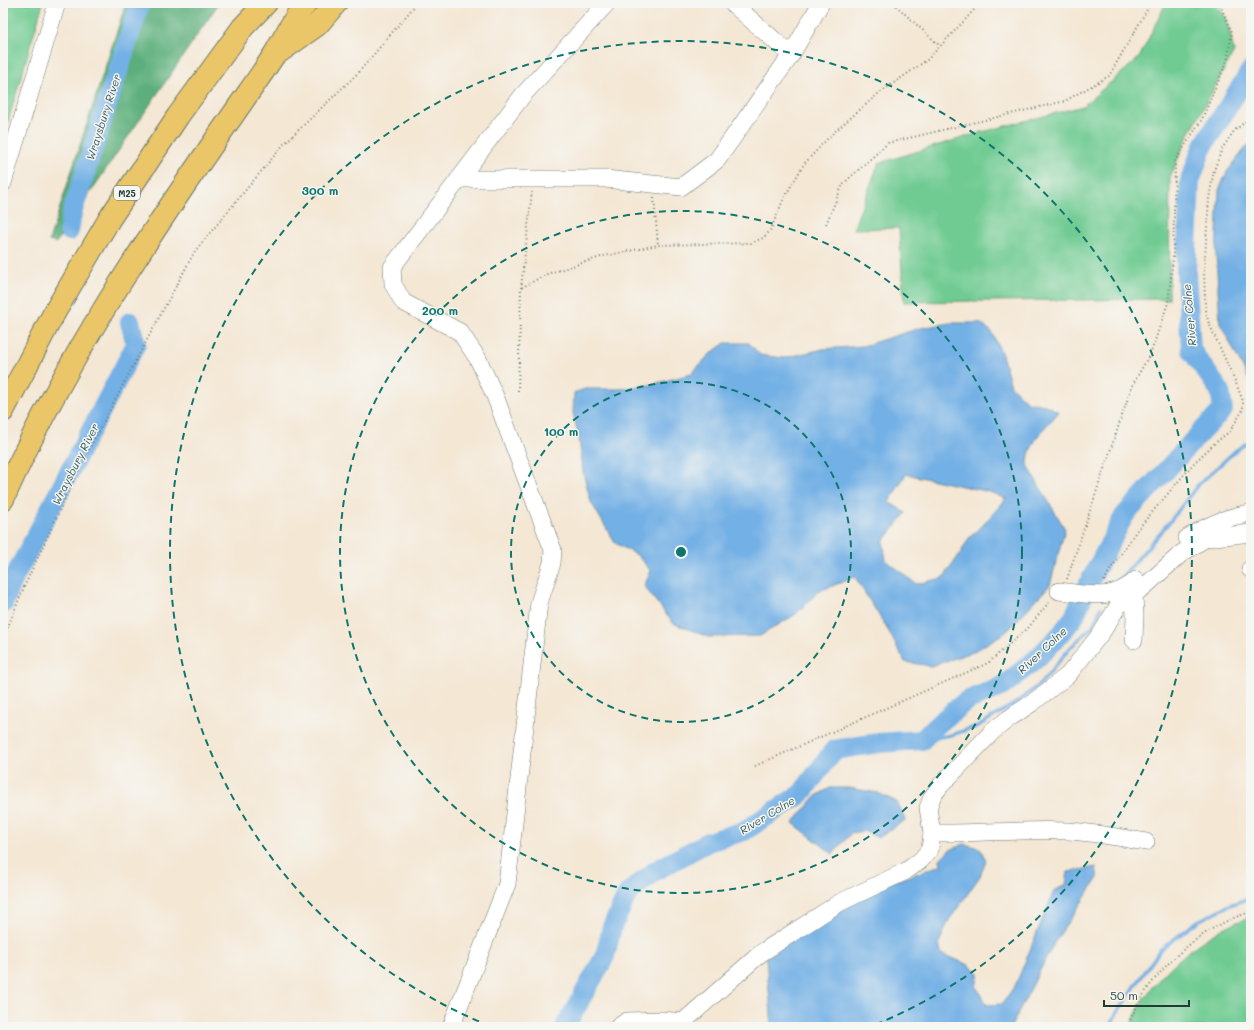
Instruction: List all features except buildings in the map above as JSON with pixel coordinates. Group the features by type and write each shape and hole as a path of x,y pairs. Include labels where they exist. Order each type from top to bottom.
{"highway":[{"name":"M25","path":"243,27 251,3"},
{"name":"M25","path":"3,411 53,315 110,218 178,116 243,27 266,3"},
{"path":"3,499 22,457 80,350 108,304 173,200 274,56 306,3"},
{"path":"274,56 317,25 336,3"}],"lane":[{"path":"3,183 57,3"},
{"path":"451,1027 507,884 539,603 552,563 553,550 497,402 478,359 460,332 403,302 393,284 392,267 523,95 607,3"},
{"path":"732,3 792,55"},
{"path":"459,179 604,179 682,186 717,160 792,55 822,3"},
{"path":"1063,592 1103,595 1129,587 1156,561 1178,543 1204,528 1232,516 1251,513"},
{"path":"618,1027 627,1021 662,1020 683,1022 761,953 839,903 906,872 921,860 930,849 932,833 928,808 932,797 941,785 1003,723 1068,675 1102,632 1118,606 1182,554 1206,538 1251,533"},
{"path":"1134,594 1134,640"},
{"path":"932,833 966,834 1019,831 1069,831 1146,842"}],"path":[{"path":"3,639 24,587 76,475 195,251 284,144 359,72 417,3"},
{"path":"893,3 940,46"},
{"path":"521,288 546,274 604,256 658,245 751,243 763,238 770,231 784,198 804,164 833,133 878,94 927,60 980,3"},
{"path":"826,224 843,184 888,143 1065,101 1109,76 1151,3"},
{"path":"754,766 988,663 1028,628 1063,592 1086,519 1132,386 1151,352 1168,303 1173,259 1175,161 1202,119 1227,61 1232,32 1218,3"},
{"path":"1103,595 1104,581 1137,530 1193,464 1230,431 1243,410 1243,401 1236,381 1208,322 1205,304 1204,271 1209,199 1214,170 1222,149 1234,131 1251,117"},
{"path":"518,391 521,288 534,179"},
{"path":"653,184 658,245"},
{"path":"1127,1027 1140,1001 1158,975 1187,946 1209,930 1251,912"}],"green space":[{"path":"3,3 43,3 3,138"},
{"path":"126,3 219,3 56,243 49,241"},
{"path":"1166,3 1215,3 1227,19 1234,52 1188,136 1170,177 1169,299 904,302 899,228 853,229 879,163 982,132 1083,106 1139,58"},
{"path":"1251,917 1251,1024 1248,1027 1130,1027 1142,1002 1163,975 1176,962 1190,950 1220,930"}],"water":[{"path":"1251,143 1251,384 1220,323 1216,255 1219,190 1227,172"},
{"path":"950,323 980,323 992,332 1002,355 1011,386 1027,402 1045,405 1059,412 1043,429 1034,442 1028,464 1038,484 1065,529 1050,585 1006,632 973,652 931,666 905,662 888,630 855,577 819,591 796,614 760,636 708,637 673,623 644,586 651,571 637,555 615,543 591,502 583,472 579,438 573,413 574,393 585,389 618,389 650,385 691,374 710,354 725,343 749,343 760,355 784,358 823,349 863,346 920,328","holes":["906,474 990,492 1006,499 969,538 943,578 916,584 886,560 883,542 906,513 889,502"]},
{"path":"830,788 849,788 878,793 897,802 905,820 878,838 864,831 851,833 833,854 793,823 816,796"},
{"path":"964,844 980,848 986,861 980,876 948,922 939,943 941,954 967,964 979,973 976,987 987,1005 1002,1004 1016,984 1054,891 1066,885 1068,872 1096,867 1098,878 1054,943 1011,1027 772,1027 766,957 883,885 941,865 940,859 948,851"}],"waterway":[{"name":"Wraysbury River","path":"69,231 72,213 140,3"},
{"name":"River Colne","path":"565,1027 605,956 612,927 628,893 655,871 708,842 744,831 801,794 834,750 878,743 922,740 938,724 966,701 1003,686 1035,660 1061,634 1074,617 1086,589 1124,516 1223,410 1220,391 1191,350 1186,272 1190,181 1202,148 1251,70"},
{"name":"Wraysbury River","path":"3,604 14,578 136,344 130,322"},
{"path":"1117,583 1171,520 1197,486 1235,451 1251,440"},
{"path":"922,740 951,735 978,726 1019,701 1041,683 1071,647 1093,626 1101,608"},
{"path":"1110,1027 1116,1014 1160,950 1198,921 1232,904 1251,898"}]}
